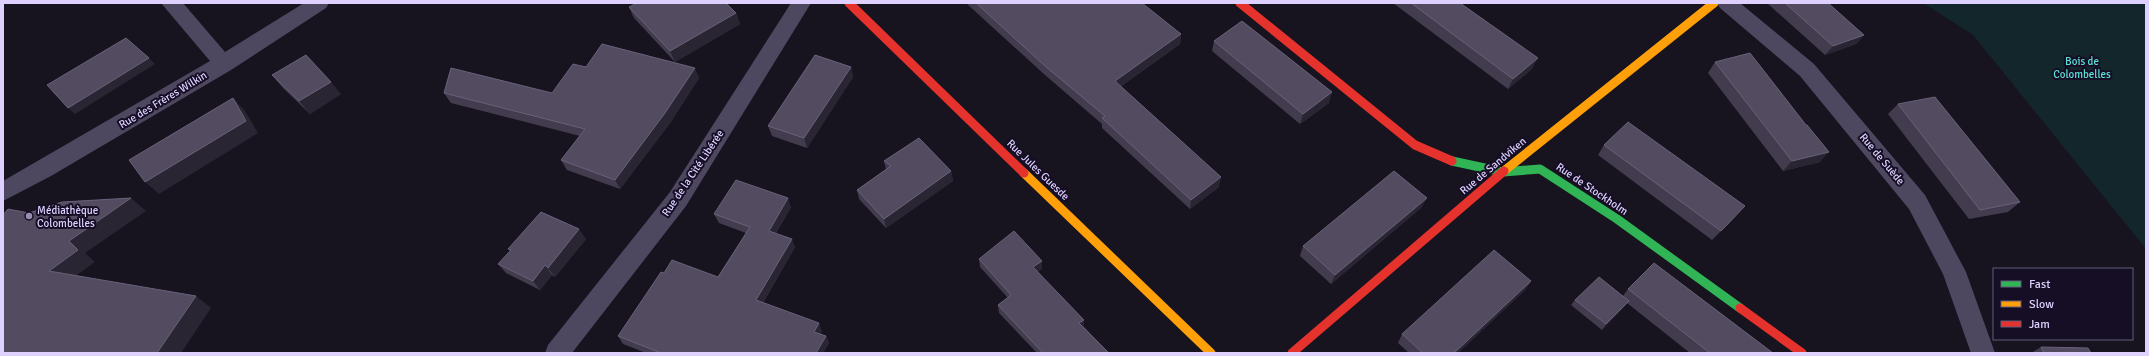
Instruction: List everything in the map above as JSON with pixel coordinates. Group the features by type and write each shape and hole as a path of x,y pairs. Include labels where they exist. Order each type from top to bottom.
{"street":[{"path":"171,3 224,64"},
{"name":"Rue des Frères Wilkin","path":"3,192 224,64 319,3"},
{"name":"Rue de la Cité Libérée","path":"557,353 678,199 801,3"},
{"name":"Rue Jules Guesde","path":"849,3 1211,353"},
{"name":"Rue de Stockholm","path":"1240,3 1415,146 1457,164 1503,172 1540,169 1616,219 1802,353"},
{"name":"Rue de Sandviken","path":"1292,353 1503,172 1714,3"},
{"name":"Rue de Suède","path":"1727,3 1807,70 1917,202 1954,272 1983,353"}],"green space":[{"name":"Bois de Colombelles","path":"1923,3 2143,3 2146,6 2146,249 1973,35"}],"building":[{"path":"637,3 726,3 736,13 670,51 629,7"},
{"path":"976,3 1142,3 1181,34 1115,81 1221,177 1191,200 1102,118 1105,116 1045,66"},
{"path":"1411,3 1460,3 1538,58 1513,79"},
{"path":"1785,3 1828,3 1864,35 1833,46"},
{"path":"1242,21 1332,92 1303,114 1214,41"},
{"path":"126,38 149,58 68,108 47,85"},
{"path":"602,44 695,68 665,113 615,180 561,160 585,129 444,93 451,68 552,93 573,64 586,67"},
{"path":"1750,53 1829,152 1792,161 1715,62"},
{"path":"306,55 331,82 299,101 272,75"},
{"path":"815,55 851,67 804,138 768,126"},
{"path":"1935,97 2020,202 1980,210 1898,104"},
{"path":"233,98 246,121 145,182 129,160"},
{"path":"1628,122 1745,206 1721,231 1604,145"},
{"path":"919,138 951,171 884,219 857,190 891,166 884,161"},
{"path":"1394,171 1427,198 1335,275 1303,246"},
{"path":"736,180 788,198 769,231 792,239 756,300 819,323 814,332 826,336 816,353 661,353 618,336 661,272 664,273 672,260 718,277 750,227 714,214"},
{"path":"131,198 69,241 78,250 49,271 196,296 157,353 3,353 3,215 8,209 29,213 62,202"},
{"path":"541,212 579,229 548,268 545,265 533,281 498,264 511,250 508,249"},
{"path":"1014,231 1042,261 1033,267 1084,320 1079,323 1109,353 1043,353 998,305 1011,295 979,259"},
{"path":"1494,250 1531,281 1454,353 1423,353 1402,334"},
{"path":"1654,263 1773,353 1710,353 1628,289"},
{"path":"1599,277 1629,301 1606,324 1575,300"},
{"path":"2041,347 2088,348 2091,353 2044,353"}],"traffic: fast":[{"path":"1452,161 1503,172 1540,169 1617,219 1740,308"}],"traffic: slow":[{"path":"1504,171 1714,3"},
{"path":"1024,173 1211,353"}],"traffic: jam":[{"path":"849,3 1024,173"},
{"path":"1240,3 1415,145 1452,161"},
{"path":"1292,353 1504,171"},
{"path":"1740,308 1802,353"}],"place":[{"name":"Médiathèque Colombelles","path":"29,216"}]}
